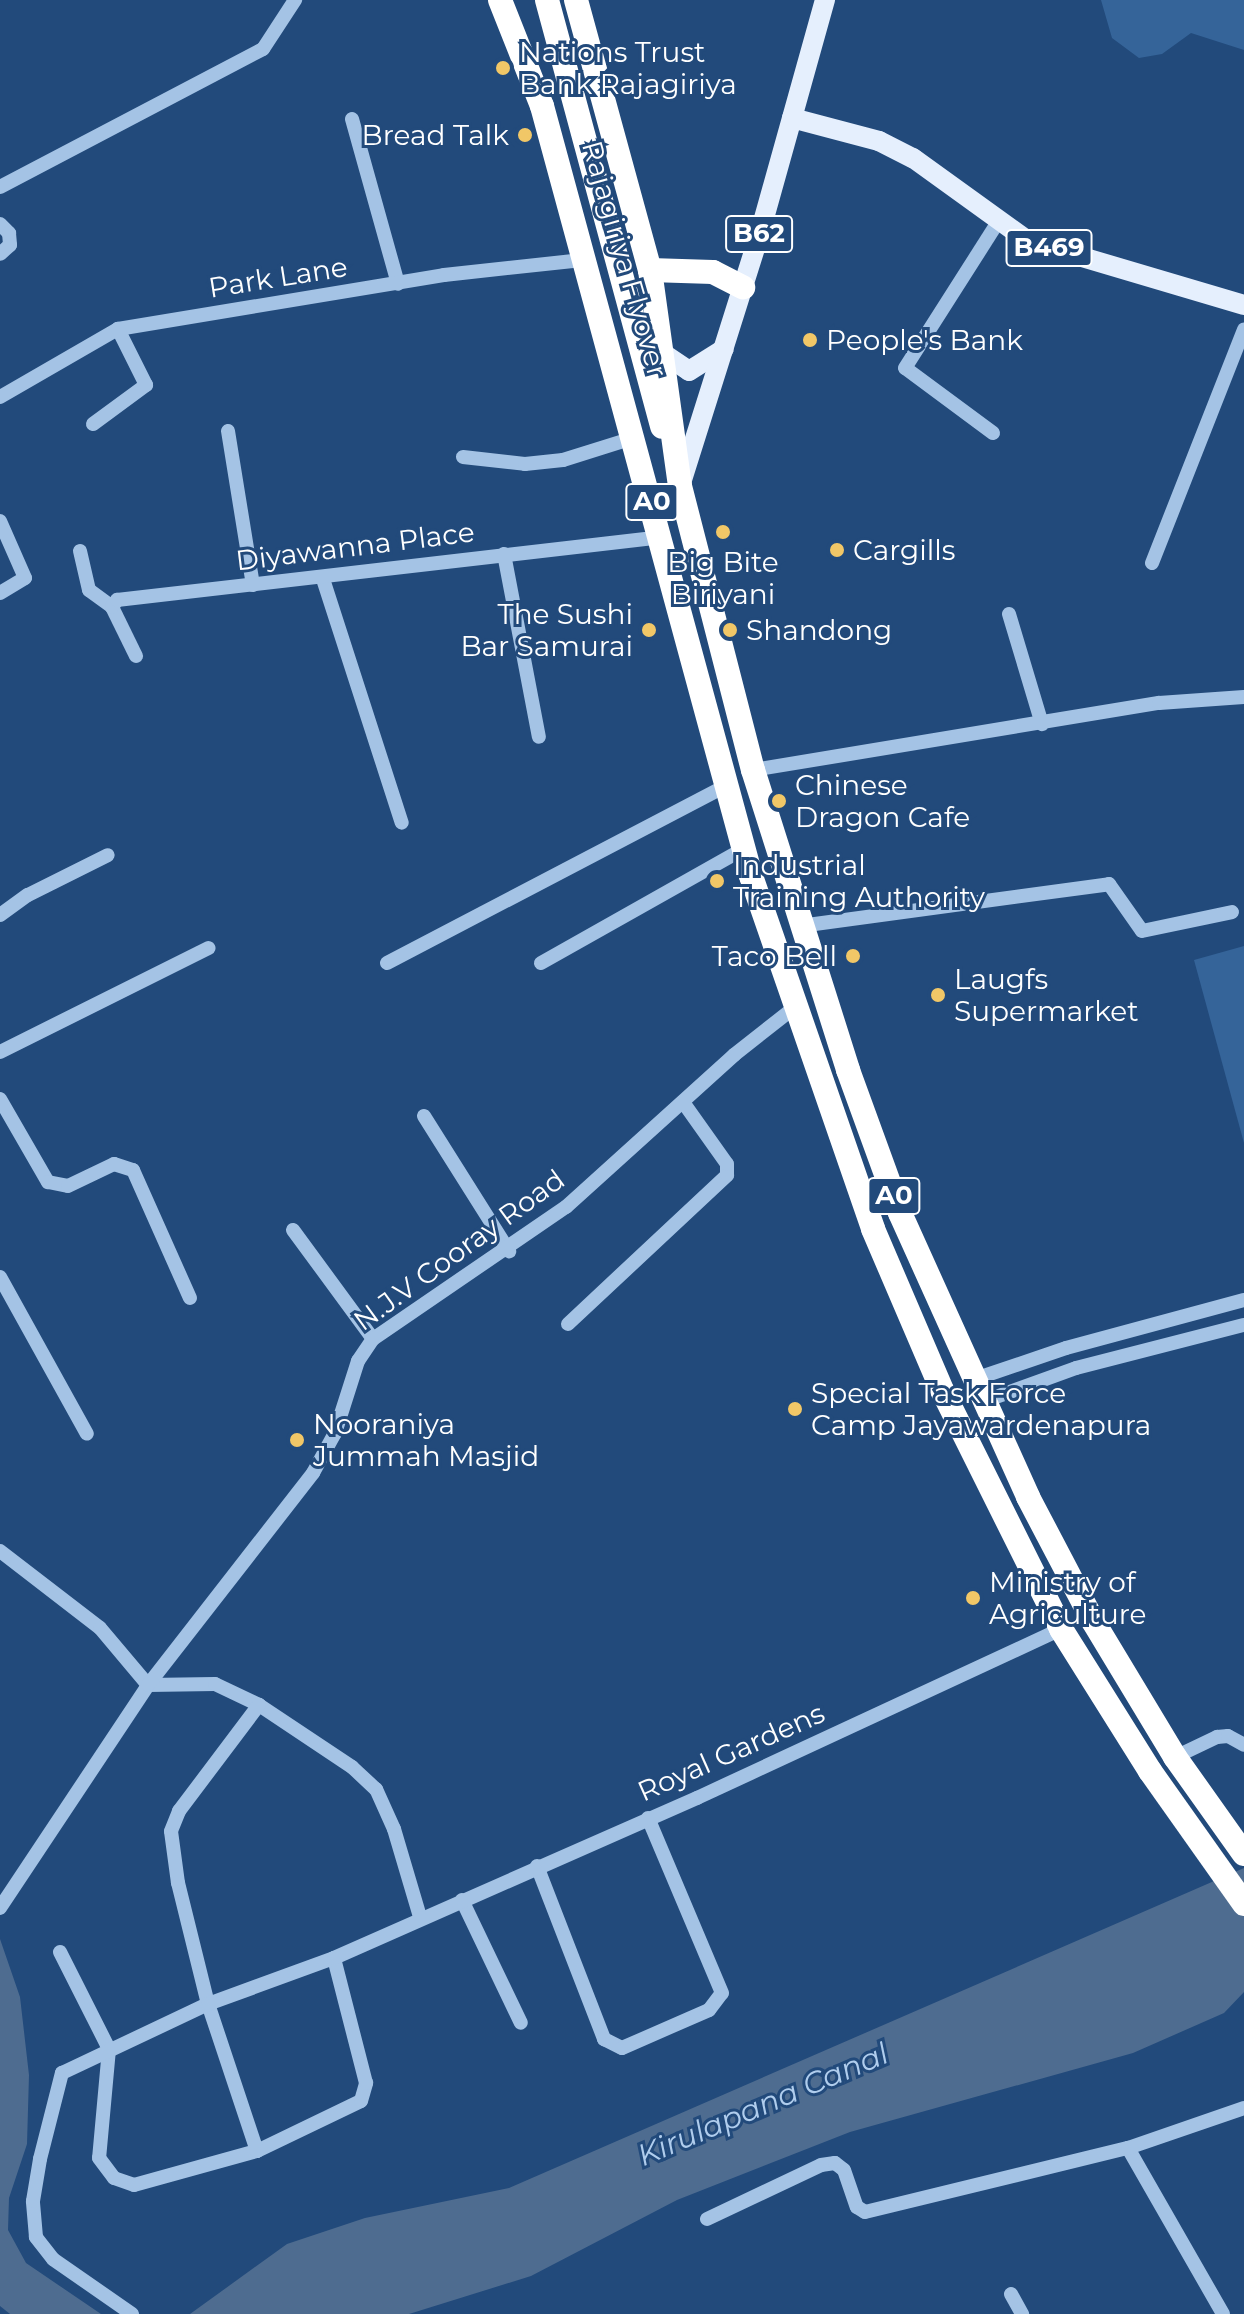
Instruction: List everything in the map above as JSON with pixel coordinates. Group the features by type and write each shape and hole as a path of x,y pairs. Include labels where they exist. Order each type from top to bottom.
{"highway":[{"name":"A0","path":"500,0 542,106 582,260 662,537 743,849 873,1229 1004,1521 1061,1629 1244,1904"},
{"name":"Rajagiriya Flyover","path":"519,0 619,330 662,537"},
{"name":"Rajagiriya Flyover","path":"547,0 680,486"},
{"name":"A0","path":"576,0 650,270 680,486 753,770 800,926 900,1213 977,1391 1093,1621 1175,1757 1242,1852"},
{"path":"650,270 713,272 743,287"}],"main road":[{"name":"B62","path":"680,486 743,287 825,0"},
{"name":"B469","path":"792,118 879,141 913,158 1028,241 1244,305"},
{"path":"664,354 689,371 724,349"}],"street":[{"path":"0,187 263,49 295,0"},
{"path":"352,119 398,284"},
{"path":"993,433 905,368 998,222"},
{"path":"0,224 9,233 10,245 0,254"},
{"name":"Park Lane","path":"0,397 118,329 398,284 582,260"},
{"path":"93,424 146,385 118,329"},
{"path":"1152,563 1244,329"},
{"path":"228,431 253,585"},
{"path":"463,457 525,464 563,460 633,438"},
{"path":"0,521 25,578 0,593"},
{"name":"Diyawanna Place","path":"112,607 117,600 323,579 504,554 662,537"},
{"path":"80,551 89,590 112,607 136,656"},
{"path":"504,554 539,737"},
{"path":"323,579 402,823"},
{"path":"1009,614 1042,724"},
{"path":"753,770 983,735 1159,703 1244,697"},
{"path":"387,963 725,786"},
{"path":"541,963 743,849"},
{"path":"0,915 28,895 108,855"},
{"path":"800,926 1109,884 1142,931 1232,912"},
{"path":"0,1052 209,948"},
{"name":"N.J.V Cooray Road","path":"2,1906 148,1685 313,1473 335,1433 358,1361 373,1339 509,1251 795,1007"},
{"path":"0,1099 48,1182 68,1186 114,1164 133,1170 190,1298"},
{"path":"568,1324 727,1175 727,1164 683,1102"},
{"path":"424,1116 509,1251"},
{"path":"293,1230 373,1339"},
{"path":"0,1277 87,1434"},
{"path":"977,1391 1066,1348 1244,1300"},
{"path":"977,1391 1244,1325"},
{"path":"3,1558 100,1628 148,1685 215,1684 259,1705 376,1789 394,1829 420,1917"},
{"name":"Royal Gardens","path":"132,2314 53,2259 36,2237 33,2201 56,2087 62,2073 208,2004 334,1958 1061,1629"},
{"path":"257,2151 208,2004 178,1883 171,1831 179,1811 259,1705"},
{"path":"1175,1757 1217,1737 1228,1736 1244,1745"},
{"path":"537,1866 604,2039 622,2048 709,2010 722,1993 648,1818"},
{"path":"462,1900 521,2023"},
{"path":"60,1952 109,2049 99,2158 114,2178 134,2185 165,2180 257,2151 361,2101 366,2083 334,1958"},
{"path":"707,2219 835,2163 844,2170 861,2211 879,2209 1128,2148 1237,2110"},
{"path":"1128,2148 1223,2314"},
{"path":"1011,2294 1022,2314"}],"shaded area":[{"path":"1101,0 1244,0 1244,50 1191,33 1162,54 1139,58 1112,38"},
{"path":"1244,946 1244,1143 1194,960"}],"water":[{"name":"Kirulapana Canal","path":"1244,1868 1244,1992 1224,2013 1133,2053 850,2132 677,2200 531,2276 409,2314 190,2314 287,2244 365,2218 509,2188"},
{"path":"0,1939 20,1997 29,2075 27,2144 9,2198 8,2230 26,2263 101,2314 10,2314 0,2306"}],"place":[{"name":"Nations Trust Bank Rajagiriya","path":"503,68"},
{"name":"Bread Talk","path":"525,135"},
{"name":"People's Bank","path":"810,340"},
{"name":"Big Bite Biriyani","path":"723,532"},
{"name":"Cargills","path":"837,550"},
{"name":"The Sushi Bar Samurai","path":"649,630"},
{"name":"Shandong","path":"730,630"},
{"name":"Chinese Dragon Cafe","path":"779,801"},
{"name":"Industrial Training Authority","path":"717,881"},
{"name":"Taco Bell","path":"853,956"},
{"name":"Laugfs Supermarket","path":"938,995"},
{"name":"Special Task Force Camp Jayawardenapura","path":"795,1409"},
{"name":"Nooraniya Jummah Masjid","path":"297,1440"},
{"name":"Ministry of Agriculture","path":"973,1598"}]}
